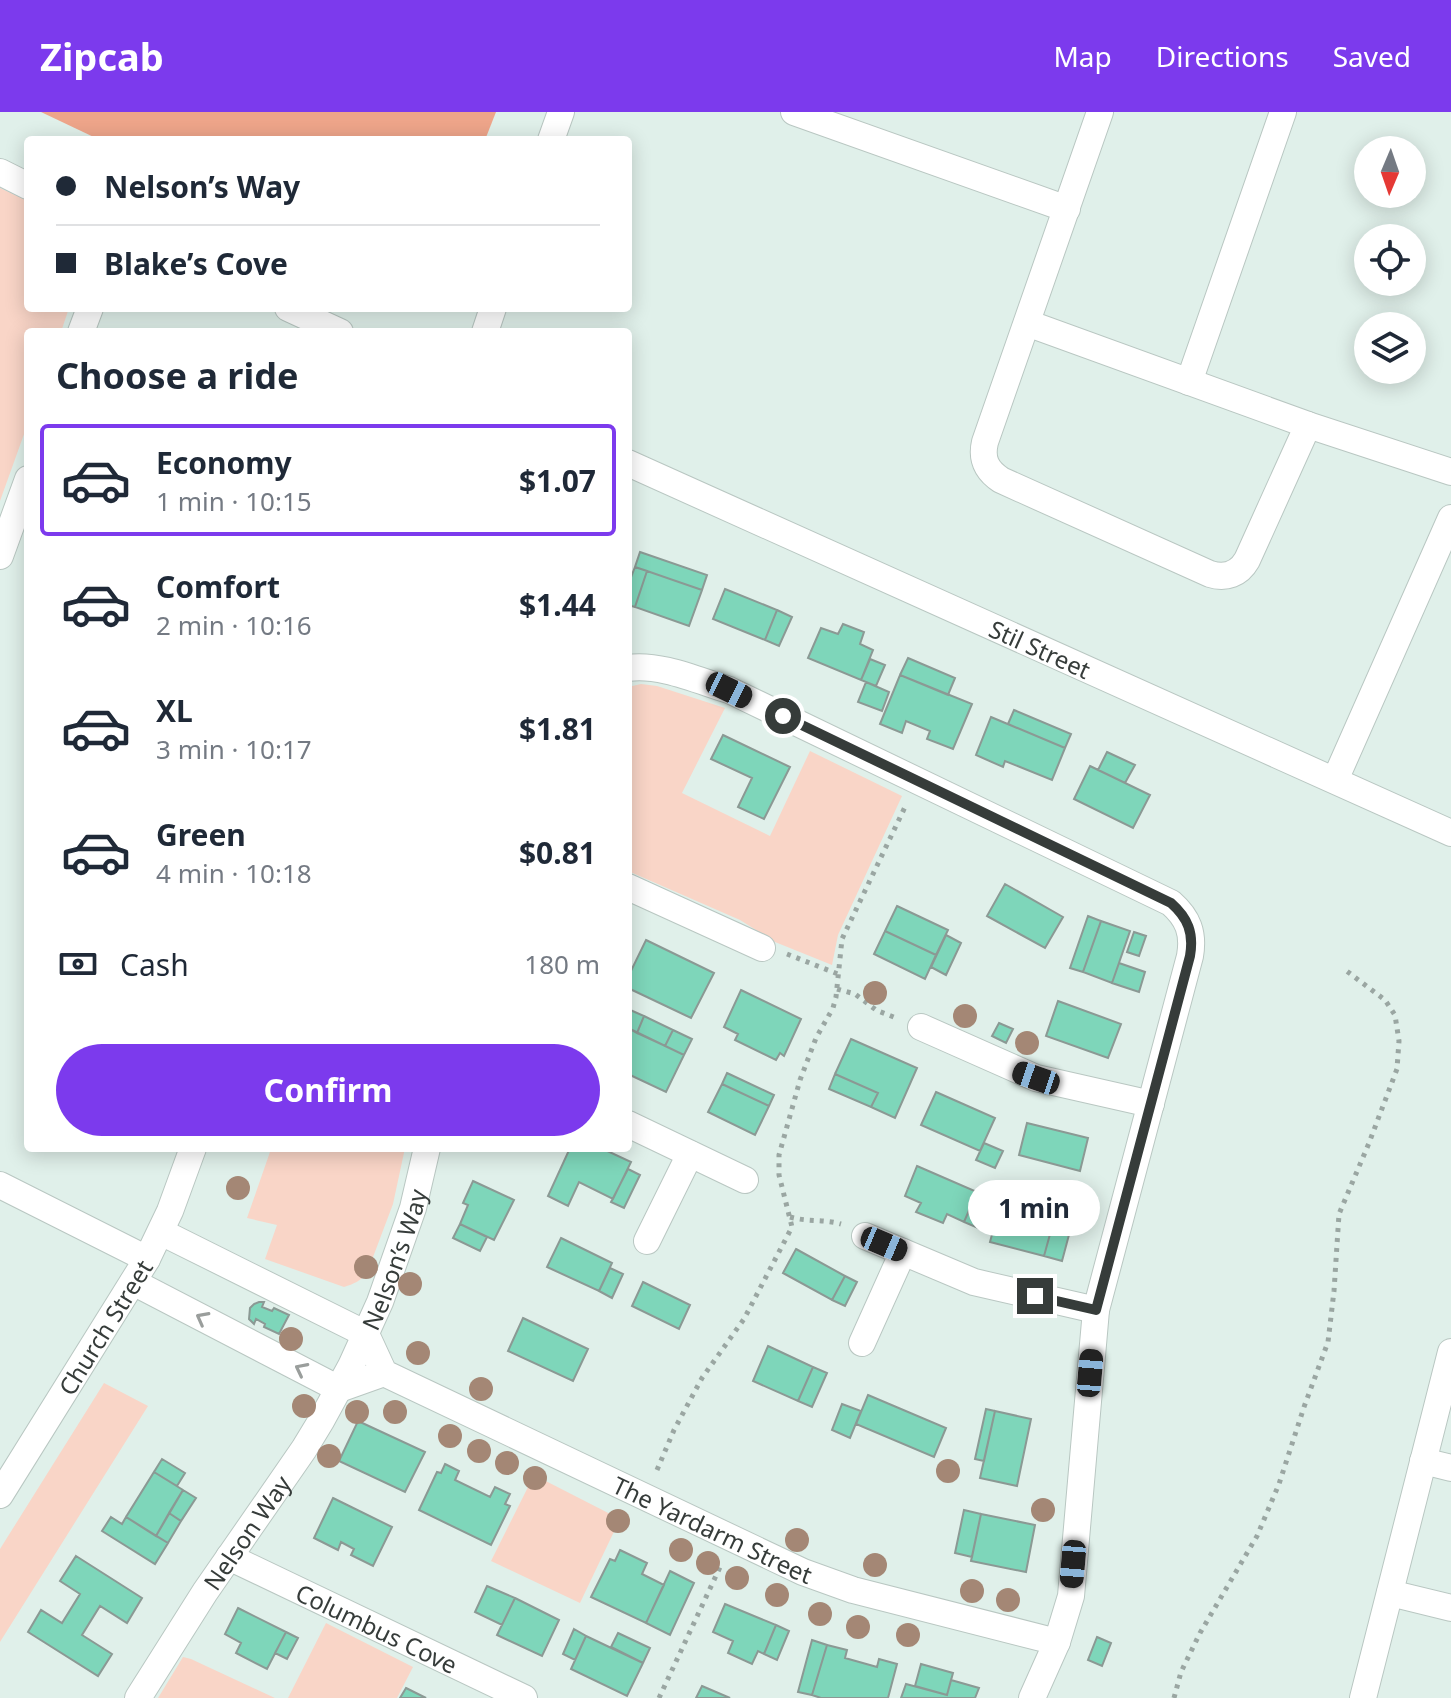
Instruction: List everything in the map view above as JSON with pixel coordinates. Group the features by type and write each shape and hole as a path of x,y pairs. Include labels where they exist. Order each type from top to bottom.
{"street":[{"path":"552,136 561,112"},
{"path":"794,112 1067,209"},
{"path":"1100,112 983,449 986,466 1001,480 1210,574 1228,576 1243,567 1308,425"},
{"path":"1189,382 1283,112"},
{"path":"0,172 24,184"},
{"path":"297,312 331,328"},
{"path":"1027,323 1308,425 1451,472"},
{"name":"Stil Street","path":"632,465 1451,833"},
{"path":"0,556 24,490"},
{"path":"1335,780 1451,518"},
{"path":"632,667 656,668 729,690 1171,903 1185,918 1192,937 1190,956 1096,1310 1071,1596 1057,1642 1032,1698"},
{"path":"632,889 762,948"},
{"path":"921,1027 1036,1078 1151,1104"},
{"path":"632,1126 745,1180"},
{"name":"Church Street","path":"0,1495 147,1259 170,1211 192,1152"},
{"name":"Nelson’s Way","path":"345,1377 366,1334 413,1208 426,1152"},
{"path":"647,1241 690,1154"},
{"path":"0,1185 147,1259"},
{"path":"133,1282 345,1377 384,1373 366,1334 161,1232"},
{"path":"865,1236 974,1282 1096,1310"},
{"path":"862,1343 903,1252"},
{"path":"1363,1698 1451,1352"},
{"name":"The Yardarm Street","path":"384,1373 803,1572 839,1586 1057,1642"},
{"name":"Nelson Way","path":"138,1698 229,1557 304,1449 345,1377"},
{"path":"1423,1461 1451,1468"},
{"name":"Columbus Cove","path":"229,1557 524,1698"},
{"path":"1390,1593 1451,1608"}],"path":[{"path":"645,1496 674,1430 702,1378 744,1319 792,1227 779,1175 779,1155 800,1080 816,1038 833,1008 842,939 918,781"},
{"path":"762,948 773,946 838,974"},
{"path":"1174,1698 1181,1672 1200,1633 1257,1536 1279,1484 1328,1342 1339,1214 1397,1069 1399,1041 1395,1015 1385,1000 1344,969"},
{"path":"837,989 855,994 876,1010 921,1027"},
{"path":"790,1217 850,1226 865,1236"},
{"path":"659,1698 734,1539"}],"shaded area":[{"path":"41,112 496,112 487,136 92,136"},
{"path":"0,188 24,199 24,312 68,312 62,328 24,328 24,434 0,501"},
{"path":"632,686 657,686 725,708 682,793 770,836 810,751 902,796 838,935 832,965 775,942 740,920 632,873"},
{"path":"270,1152 404,1152 393,1204 367,1273 354,1283 344,1287 265,1259 277,1225 247,1218"},
{"path":"104,1383 148,1406 0,1642 0,1549"},
{"path":"534,1475 620,1519 580,1603 491,1561"},
{"path":"326,1623 413,1667 397,1698 288,1698"},
{"path":"183,1657 191,1659 275,1698 158,1698"}],"building":[{"path":"640,552 707,575 702,590 635,567"},
{"path":"635,567 647,571 635,607 632,606 632,575"},
{"path":"647,571 702,590 689,626 635,607"},
{"path":"725,589 777,610 765,640 713,619"},
{"path":"777,610 792,617 779,646 765,640"},
{"path":"843,624 864,632 860,644 873,650 861,680 808,658 821,628 838,634"},
{"path":"908,658 955,678 948,695 900,675"},
{"path":"870,659 885,665 876,686 861,680"},
{"path":"900,675 972,704 953,749 927,739 930,731 906,721 902,733 880,724"},
{"path":"866,682 889,692 882,711 858,702"},
{"path":"1014,710 1071,734 1065,748 1008,724"},
{"path":"991,717 1065,748 1052,780 1005,761 1003,767 976,755"},
{"path":"723,735 790,767 764,819 738,807 752,778 711,759"},
{"path":"1107,752 1135,765 1125,783 1098,770"},
{"path":"1090,766 1150,795 1133,828 1074,799"},
{"path":"1005,884 1063,917 1045,948 987,916"},
{"path":"897,906 948,930 936,955 885,931"},
{"path":"1088,916 1101,921 1083,972 1070,968"},
{"path":"1101,921 1130,931 1112,983 1083,972"},
{"path":"885,931 936,955 925,979 874,954"},
{"path":"1134,932 1146,936 1139,956 1127,952"},
{"path":"946,935 961,943 946,975 931,967"},
{"path":"646,940 714,973 691,1018 632,990 632,969"},
{"path":"1119,963 1145,972 1139,992 1112,983"},
{"path":"741,990 801,1019 784,1056 780,1053 776,1060 735,1040 738,1034 724,1027"},
{"path":"1058,1001 1121,1024 1108,1058 1046,1036"},
{"path":"632,1011 644,1016 637,1033 632,1030"},
{"path":"644,1016 673,1030 665,1046 637,1033"},
{"path":"999,1023 1013,1029 1006,1043 992,1036"},
{"path":"632,1030 684,1055 666,1092 632,1076"},
{"path":"673,1030 692,1039 684,1055 665,1046"},
{"path":"851,1039 917,1068 895,1118 871,1107 878,1093 835,1074"},
{"path":"727,1073 774,1095 769,1106 722,1084"},
{"path":"835,1074 878,1093 871,1107 829,1089"},
{"path":"722,1084 769,1106 755,1135 708,1112"},
{"path":"936,1092 995,1118 980,1151 921,1125"},
{"path":"1027,1123 1088,1138 1080,1171 1019,1155"},
{"path":"984,1143 1003,1151 995,1168 976,1160"},
{"path":"568,1152 610,1152 631,1162 613,1199 579,1182 568,1206 548,1196"},
{"path":"917,1166 977,1192 964,1222 947,1214 943,1223 916,1212 921,1203 905,1196"},
{"path":"628,1169 640,1175 624,1208 611,1202"},
{"path":"473,1181 514,1200 494,1240 460,1224 468,1205 463,1203"},
{"path":"977,1192 991,1198 978,1228 964,1222"},
{"path":"998,1212 1052,1227 1044,1256 990,1242"},
{"path":"460,1224 487,1237 480,1251 453,1238"},
{"path":"1052,1227 1070,1231 1062,1261 1044,1256"},
{"path":"561,1238 612,1263 599,1291 547,1267"},
{"path":"796,1249 845,1276 832,1300 783,1273"},
{"path":"610,1268 623,1274 612,1298 599,1291"},
{"path":"845,1276 857,1282 845,1306 832,1300"},
{"path":"643,1282 690,1305 679,1329 632,1306"},
{"path":"264,1302 262,1307 272,1311 274,1308 289,1315 279,1334 256,1319 254,1324 249,1319 250,1308"},
{"path":"523,1318 588,1349 573,1381 508,1351"},
{"path":"768,1346 813,1367 798,1401 753,1381"},
{"path":"813,1367 827,1373 812,1407 798,1401"},
{"path":"868,1395 946,1428 934,1457 856,1424"},
{"path":"842,1404 861,1411 850,1438 832,1430"},
{"path":"986,1409 995,1411 984,1461 975,1459"},
{"path":"995,1411 1031,1419 1017,1486 980,1478"},
{"path":"358,1421 425,1452 405,1492 339,1461"},
{"path":"162,1459 185,1473 177,1486 154,1472"},
{"path":"445,1464 459,1471 455,1480 490,1497 495,1487 510,1494 505,1504 510,1506 491,1545 419,1510 437,1472 441,1473"},
{"path":"154,1472 183,1490 156,1536 126,1517"},
{"path":"183,1490 196,1498 181,1521 169,1513"},
{"path":"333,1498 392,1527 373,1566 351,1555 354,1549 341,1542 338,1550 314,1538"},
{"path":"964,1510 981,1514 972,1557 955,1553"},
{"path":"169,1513 181,1521 168,1543 156,1536"},
{"path":"981,1514 1035,1525 1026,1572 971,1561"},
{"path":"111,1517 122,1524 126,1517 168,1543 155,1564 102,1531"},
{"path":"620,1550 647,1563 642,1574 664,1585 646,1623 591,1597 610,1559 615,1561"},
{"path":"76,1556 142,1598 127,1623 100,1606 82,1635 112,1654 98,1676 28,1632 41,1610 62,1623 80,1594 60,1581"},
{"path":"670,1571 694,1583 670,1635 646,1623"},
{"path":"487,1586 515,1598 502,1625 475,1612"},
{"path":"515,1598 559,1620 542,1656 497,1635"},
{"path":"725,1604 776,1625 764,1654 758,1651 752,1664 728,1653 733,1641 713,1632"},
{"path":"238,1608 286,1632 267,1669 236,1653 241,1643 225,1634"},
{"path":"776,1625 789,1631 777,1660 764,1654"},
{"path":"574,1629 586,1636 575,1660 563,1654"},
{"path":"286,1632 298,1638 287,1659 275,1653"},
{"path":"618,1633 650,1648 643,1663 611,1647"},
{"path":"586,1636 643,1663 627,1696 571,1669"},
{"path":"1097,1637 1111,1643 1102,1666 1088,1660"},
{"path":"812,1640 827,1645 812,1695 798,1692"},
{"path":"827,1645 847,1650 845,1658 877,1667 879,1659 897,1664 888,1698 821,1698 812,1695"},
{"path":"921,1664 953,1673 947,1695 915,1686"},
{"path":"951,1680 979,1688 975,1698 901,1698 906,1684 947,1695"},
{"path":"702,1686 730,1698 696,1698"},
{"path":"406,1688 426,1698 400,1698"}],"route":[{"path":"783,716 1171,903 1190,927 1190,956 1096,1310 1035,1296"}]}
